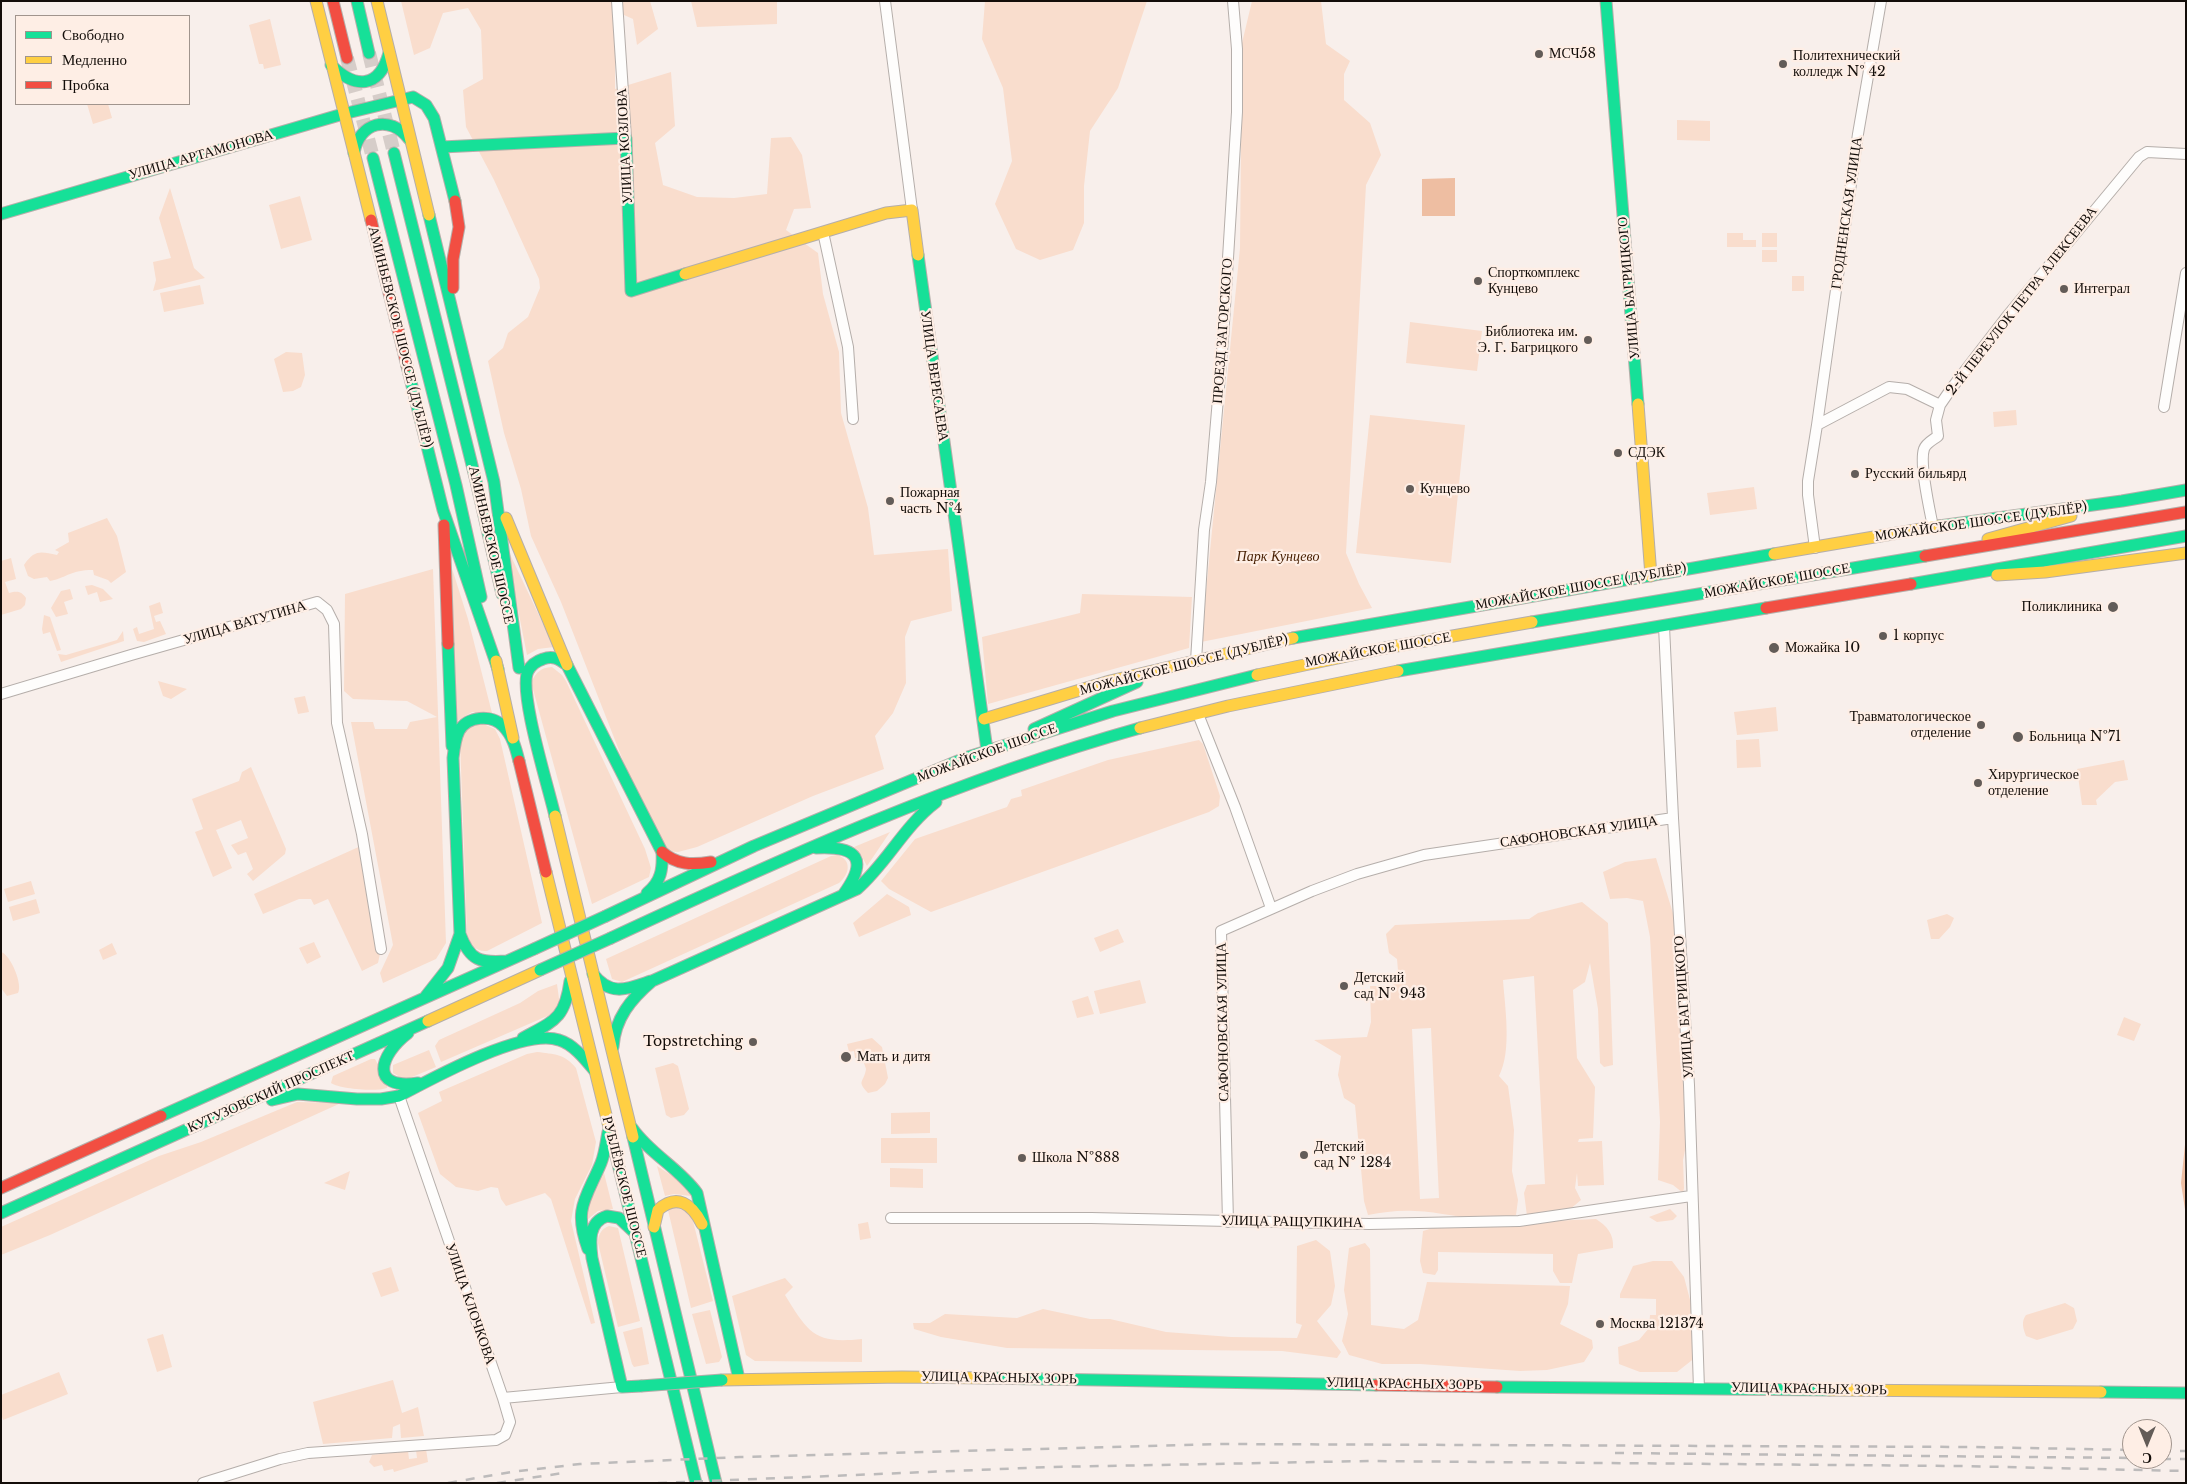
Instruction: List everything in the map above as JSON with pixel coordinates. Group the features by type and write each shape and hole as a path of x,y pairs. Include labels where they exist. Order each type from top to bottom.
{"main road":[{"name":"АМИНЬЕВСКОЕ ШОССЕ (ДУБЛЁР)","path":"316,1 330,65 443,510 498,669"},
{"path":"333,1 347,58"},
{"path":"357,1 369,53"},
{"path":"377,1 494,482 519,668"},
{"name":"УЛИЦА БАГРИЦКОГО","path":"1606,1 1652,576"},
{"path":"330,65 346,79 356,82 367,81 377,77 385,70 389,52"},
{"name":"УЛИЦА АРТАМОНОВА","path":"1,214 343,114 413,97 420,99 428,105 434,118 456,205 459,226 452,259 456,321"},
{"path":"354,158 354,146 358,136 376,124 387,124 397,127 406,133 411,144"},
{"path":"442,147 626,138"},
{"name":"УЛИЦА КОЗЛОВА","path":"626,138 631,291 823,232"},
{"name":"АМИНЬЕВСКОЕ ШОССЕ","path":"394,153 476,481 583,938"},
{"name":"АМИНЬЕВСКОЕ ШОССЕ","path":"373,158 456,485 550,892"},
{"path":"823,232 886,212 912,210"},
{"name":"УЛИЦА ВЕРЕСАЕВА","path":"912,210 928,344 987,750"},
{"path":"494,482 518,551 567,665 662,852 664,865 661,878 640,899"},
{"name":"МОЖАЙСКОЕ ШОССЕ (ДУБЛЁР)","path":"984,719 1110,681 1312,634 1933,527 2122,501 2186,490"},
{"path":"1932,555 2122,501"},
{"path":"443,510 460,934 464,947 474,958 485,962 507,962"},
{"name":"МОЖАЙСКОЕ ШОССЕ","path":"534,949 727,859 872,796 987,750 1094,716 1192,689 1326,659 2186,512"},
{"name":"МОЖАЙСКОЕ ШОССЕ","path":"540,970 808,849 955,789 1082,746 1198,714 1272,695 1343,680 2186,536"},
{"path":"1934,580 2045,572 2186,553"},
{"path":"526,696 528,670 537,661 548,657 558,658 567,665"},
{"path":"1006,744 1103,696 1175,667"},
{"path":"453,758 459,732 466,723 476,720 494,720 503,726 515,744"},
{"path":"591,969 604,987 612,989 630,988 652,981 842,896 870,880 911,823 955,789"},
{"path":"808,849 841,847 850,851 855,857 858,864 857,874 842,896"},
{"path":"662,852 675,862 686,864 727,859"},
{"name":"РУБЛЁВСКОЕ ШОССЕ","path":"550,892 597,1074 696,1483"},
{"path":"422,1000 443,978 451,966 460,934"},
{"name":"РУБЛЁВСКОЕ ШОССЕ","path":"583,938 716,1483"},
{"name":"КУТУЗОВСКИЙ ПРОСПЕКТ","path":"1,1188 534,949"},
{"name":"КУТУЗОВСКИЙ ПРОСПЕКТ","path":"1,1213 540,970"},
{"path":"222,1114 298,1094 357,1099 381,1099 399,1096 515,1042 558,1018 564,1011 569,998 571,975"},
{"path":"613,1060 613,1044 620,1018 631,1000 652,981"},
{"path":"421,1024 400,1039 389,1050 385,1057 384,1067 385,1075 399,1085 407,1086 426,1082"},
{"path":"515,1042 538,1037 560,1040 585,1059 597,1074"},
{"path":"628,1120 642,1141 690,1181 697,1193 702,1206 704,1228 740,1379"},
{"path":"592,1258 582,1234 580,1214 583,1202 602,1161 609,1126"},
{"path":"654,1228 658,1210 662,1205 678,1200 692,1207 698,1214 704,1228"},
{"path":"622,1387 590,1245 592,1230 599,1220 605,1216 617,1216 624,1219 636,1233"},
{"name":"УЛИЦА КРАСНЫХ ЗОРЬ","path":"622,1387 740,1379 902,1377 1699,1389 2186,1393"}],"street":[{"name":"УЛИЦА КОЗЛОВА","path":"617,1 626,138"},
{"name":"УЛИЦА ВЕРЕСАЕВА","path":"885,1 912,210"},
{"name":"ПРОЕЗД ЗАГОРСКОГО","path":"1196,661 1204,530 1211,482 1224,330 1236,131 1237,49 1233,1"},
{"name":"ГРОДНЕНСКАЯ УЛИЦА","path":"1815,548 1808,495 1809,468 1817,425 1858,134 1882,1"},
{"name":"2-Й ПЕРЕУЛОК ПЕТРА АЛЕКСЕЕВА","path":"1933,527 1923,467 1924,450 1928,443 1938,436 1936,420 1940,406 2008,315 2139,157 2148,152 2186,154"},
{"path":"823,232 848,347 853,419"},
{"path":"2164,407 2186,273"},
{"path":"1817,425 1889,387 1907,389 1940,406"},
{"name":"УЛИЦА ВАТУТИНА","path":"1,694 130,654 317,602 327,610 334,624 336,723 362,834 381,949"},
{"name":"УЛИЦА БАГРИЦКОГО","path":"1664,626 1689,1085 1691,1196 1699,1389"},
{"path":"1198,714 1235,807 1271,908"},
{"name":"САФОНОВСКАЯ УЛИЦА","path":"1228,1222 1221,932 1312,891 1424,855 1673,818"},
{"name":"УЛИЦА КЛОЧКОВА","path":"203,1483 280,1459 308,1453 496,1440 505,1435 510,1422 503,1398 399,1096"},
{"name":"УЛИЦА РАЩУПКИНА","path":"891,1218 1091,1218 1228,1222 1425,1224 1519,1221 1691,1196"},
{"path":"503,1398 622,1387"}],"green space":[{"path":"401,1 650,1 658,29 637,45 633,19 615,11 615,89 671,72 675,126 655,143 663,185 697,197 734,198 767,194 771,138 791,137 802,155 811,208 794,209 786,230 818,253 823,294 839,352 841,413 868,508 874,555 948,549 952,611 911,621 905,637 906,683 893,713 875,736 884,769 813,796 697,847 678,852 663,851 640,804 561,602 531,536 521,489 504,433 488,361 503,348 508,333 528,317 540,288 539,279 494,180 466,127 463,90 483,79 481,30 468,8 443,13 430,48 414,55"},
{"path":"691,1 777,1 777,24 697,27"},
{"path":"985,1 1147,1 1118,88 1090,131 1084,186 1084,223 1073,250 1040,260 1016,249 995,204 1012,161 1003,88 982,39"},
{"name":"Парк Кунцево","path":"1252,1 1321,1 1326,44 1350,61 1344,74 1344,100 1370,123 1381,155 1366,185 1346,553 1372,608 1201,642 1240,248 1242,43"},
{"path":"270,19 281,65 264,69 263,64 259,64 249,25"},
{"path":"87,105 108,105 112,118 93,124"},
{"path":"1677,120 1710,121 1710,141 1677,140"},
{"path":"170,188 194,268 205,278 153,291 156,280 153,262 171,258 159,218"},
{"path":"300,196 312,240 281,249 269,205"},
{"path":"1727,233 1743,233 1743,240 1756,240 1756,247 1727,247"},
{"path":"1762,233 1777,233 1777,247 1762,247"},
{"path":"1762,250 1777,250 1777,262 1762,262"},
{"path":"1792,276 1804,276 1804,291 1792,291"},
{"path":"200,285 204,304 164,312 160,293"},
{"path":"1410,322 1482,331 1477,371 1406,363"},
{"path":"286,352 302,353 305,375 301,387 293,391 283,392 274,359"},
{"path":"2016,410 2017,425 1994,427 1993,412"},
{"name":"Кунцево","path":"1370,415 1465,425 1451,563 1356,553"},
{"path":"1754,487 1757,509 1710,515 1707,493"},
{"path":"107,518 117,536 126,572 111,583 94,575 93,570 74,572 50,581 47,577 34,579 28,576 24,565 32,556 39,553 57,555 59,552 55,550 69,542 68,533"},
{"path":"506,549 554,647 538,649 527,655"},
{"path":"11,558 16,579 5,582 9,593 19,592 26,598 25,605 21,609 1,615 1,561"},
{"path":"449,559 468,619 492,713 472,712 454,723"},
{"path":"433,569 446,943 436,959 383,983 380,973 393,945 351,722 373,722 375,729 407,729 410,722 437,717 407,701 353,699 344,691 345,594"},
{"path":"92,585 103,589 113,599 100,602 97,592 88,595 85,586"},
{"path":"70,589 73,599 64,602 68,614 56,617 51,608 61,591"},
{"path":"1082,594 1192,597 1189,648 988,704 982,637 1080,613"},
{"path":"160,602 163,613 154,616 156,622 160,621 166,634 144,642 137,641 133,629 137,627 139,634 154,629 149,606"},
{"path":"44,615 50,617 61,650 57,651 50,632 43,634"},
{"path":"123,631 124,641 61,662 58,654 66,655 117,640"},
{"path":"552,667 566,681 645,849 651,868 649,877 592,904 531,682 539,671"},
{"path":"158,681 187,689 171,699 163,696"},
{"path":"305,696 309,712 298,714 294,698"},
{"path":"1776,707 1778,731 1737,735 1734,712"},
{"path":"481,723 495,729 500,739 542,923 487,951 476,949 467,934 460,741 466,729"},
{"path":"1759,739 1761,767 1737,768 1736,740"},
{"path":"1199,740 1203,744 1220,796 1219,806 1209,812 931,912 889,889 881,881 915,839 1007,807 1011,799 1022,796 1021,790 1108,760"},
{"path":"2124,760 2128,780 2115,782 2096,800 2097,805 2082,805 2077,769"},
{"path":"251,767 286,849 285,854 253,881 247,874 253,869 246,852 238,855 231,845 248,838 241,820 216,830 232,868 213,877 195,832 203,829 192,799 239,781 242,772"},
{"path":"890,832 867,866 859,851 854,847"},
{"path":"363,845 381,949 378,963 362,971 328,899 314,905 311,899 299,899 263,914 254,894"},
{"path":"837,855 845,860 848,868 845,876 839,883 622,982 612,979 606,959 831,856"},
{"path":"1656,858 1676,923 1688,1136 1683,1160 1683,1193 1673,1185 1658,1180 1660,1122 1650,937 1643,901 1627,898 1610,899 1603,872 1625,862"},
{"path":"31,881 35,894 8,902 4,889"},
{"path":"887,894 909,907 911,915 859,937 853,923"},
{"path":"36,899 40,913 13,921 9,907"},
{"path":"1582,902 1608,923 1613,1065 1604,1067 1600,1063 1598,1009 1590,963 1585,982 1573,990 1577,1058 1595,1087 1593,1138 1579,1139 1578,1142 1602,1141 1604,1185 1578,1186 1577,1173 1575,1188 1581,1200 1569,1210 1527,1216 1524,1193 1527,1185 1545,1184 1534,976 1503,980 1507,1042 1503,1066 1499,1076 1508,1086 1514,1130 1512,1171 1518,1200 1516,1215 1503,1218 1478,1219 1409,1211 1368,1215 1364,1201 1355,1105 1344,1098 1338,1075 1341,1056 1314,1040 1367,1037 1371,1022 1370,986 1390,986 1399,982 1397,959 1389,953 1386,934 1395,925 1529,919 1538,913","holes":["1431,1028 1439,1198 1420,1199 1412,1029"]},
{"path":"1947,914 1954,918 1950,927 1939,939 1931,939 1927,920"},
{"path":"1118,929 1124,942 1100,952 1094,938"},
{"path":"314,942 321,957 307,964 299,948"},
{"path":"112,943 117,954 103,960 99,950"},
{"path":"1,952 5,954 12,964 19,984 18,993 7,996 1,988"},
{"path":"1140,980 1146,1003 1100,1014 1094,991"},
{"path":"557,984 560,1006 552,1014 441,1062 435,1046 439,1040 520,1003 538,991"},
{"path":"1088,996 1094,1014 1077,1018 1072,1001"},
{"path":"2124,1017 2141,1024 2134,1041 2117,1035"},
{"path":"872,1038 882,1047 888,1078 885,1084 877,1091 868,1093 862,1086 866,1069 862,1057 855,1058 854,1051 849,1052 847,1044"},
{"path":"429,1050 436,1067 405,1080 393,1073 393,1065"},
{"path":"537,1052 563,1057 576,1068 596,1142 592,1165 575,1199 571,1221 595,1323 591,1324 551,1199 545,1193 506,1206 501,1199 498,1188 491,1187 478,1191 456,1187 440,1174 418,1113 442,1101 439,1092 527,1054"},
{"path":"371,1059 375,1059 388,1083 387,1088 375,1090 358,1089 342,1087 331,1083 333,1076"},
{"path":"673,1063 678,1066 689,1109 684,1115 671,1118 666,1115 655,1068"},
{"path":"297,1102 341,1103 50,1235 1,1255 1,1227 159,1156 201,1142"},
{"path":"930,1112 930,1133 891,1134 891,1113"},
{"path":"881,1138 937,1138 937,1163 881,1163"},
{"path":"657,1166 688,1186 691,1196 674,1194 665,1196"},
{"path":"890,1168 923,1169 923,1188 890,1187"},
{"path":"350,1171 345,1190 324,1183"},
{"path":"604,1173 613,1209 598,1211 587,1220 587,1208"},
{"path":"675,1207 691,1213 713,1301 691,1308 668,1210"},
{"path":"1670,1209 1677,1216 1673,1220 1657,1222 1649,1217"},
{"path":"1596,1219 1609,1231 1613,1248 1578,1254 1572,1283 1560,1283 1553,1271 1553,1254 1438,1252 1438,1270 1435,1275 1423,1273 1420,1261 1423,1231 1440,1226"},
{"path":"868,1222 871,1238 860,1240 858,1224"},
{"path":"609,1226 618,1228 640,1321 618,1327 598,1243 600,1233"},
{"path":"1316,1240 1330,1251 1335,1286 1331,1305 1317,1321 1341,1352 1337,1358 1282,1351 1007,1348 941,1337 914,1329 913,1323 930,1323 945,1314 1017,1318 1043,1309 1090,1319 1110,1319 1166,1332 1231,1337 1297,1338 1302,1325 1296,1323 1297,1246"},
{"path":"1365,1243 1370,1249 1371,1325 1404,1329 1418,1320 1427,1282 1570,1286 1568,1304 1560,1324 1592,1340 1593,1348 1584,1362 1547,1370 1520,1371 1420,1364 1382,1364 1349,1355 1342,1341 1348,1314 1344,1290 1349,1248"},
{"path":"1653,1261 1672,1261 1684,1277 1693,1311 1696,1357 1677,1372 1640,1372 1619,1364 1618,1347 1639,1340 1649,1328 1650,1315 1656,1315 1656,1299 1620,1298 1620,1294 1633,1266"},
{"path":"391,1267 399,1291 381,1297 372,1273"},
{"path":"785,1278 793,1287 785,1295 808,1327 815,1334 823,1338 834,1340 862,1339 862,1362 755,1361 746,1355 732,1296"},
{"path":"2065,1303 2074,1308 2077,1321 2073,1329 2037,1340 2026,1336 2023,1320 2026,1315"},
{"path":"710,1310 722,1357 719,1362 706,1364 692,1314"},
{"path":"642,1327 649,1364 634,1367 623,1332"},
{"path":"163,1334 172,1367 157,1372 147,1339"},
{"path":"59,1372 68,1394 3,1420 1,1414 1,1395"},
{"path":"393,1380 402,1413 418,1407 424,1436 401,1438 400,1424 393,1427 392,1438 323,1444 313,1402"},
{"path":"426,1449 428,1462 394,1472 393,1469 384,1471 382,1465 374,1467 369,1462 372,1455 408,1451 409,1459 417,1458 416,1450"}],"shaded area":[{"path":"1455,178 1455,216 1422,216 1422,179"},
{"path":"2186,1135 2186,1216 2181,1183"}],"tunnel":[{"path":"369,53 394,153"},
{"path":"347,58 373,158"}],"railway":[{"path":"448,1483 511,1472 580,1464 740,1457 1222,1444 1973,1447 2122,1450"},
{"path":"2172,1451 2186,1451"},
{"path":"1615,1453 2122,1458"},
{"path":"2172,1459 2186,1459"},
{"path":"658,1483 1050,1467 1369,1461 1959,1466 2186,1471"},
{"path":"497,1483 563,1473"}],"traffic: fast":[{"path":"357,1 369,53"},
{"path":"1606,1 1638,404"},
{"path":"331,65 349,78 365,82 373,79 379,73 385,65 389,53"},
{"path":"1,214 343,114 413,97 426,105 434,118 455,201"},
{"path":"354,153 357,142 362,134 376,125 385,124 393,126 409,139"},
{"path":"442,147 626,138 631,291 685,274"},
{"path":"394,153 476,481 502,594"},
{"path":"373,158 456,485 481,597"},
{"path":"429,215 494,482 519,668"},
{"path":"918,255 987,750"},
{"path":"407,366 443,510 498,669"},
{"path":"1939,526 2122,501 2186,490"},
{"path":"1911,584 2186,536"},
{"path":"1293,638 1774,554"},
{"path":"1532,622 1925,556"},
{"path":"1398,671 1766,608"},
{"path":"448,644 452,746"},
{"path":"555,816 531,719 526,682 528,671 532,665 550,657 559,659 567,665 662,852 660,875 652,889 647,893"},
{"path":"606,916 754,846 965,758 1113,711 1257,675"},
{"path":"1034,729 1137,682"},
{"path":"507,961 490,961 477,958 468,950 460,934 453,758 459,731 468,722 480,718 498,722 512,738 519,761"},
{"path":"611,938 871,822 1004,771 1140,728"},
{"path":"613,1047 617,1027 625,1010 652,981 857,889 878,868 914,822 936,802"},
{"path":"816,848 842,849 850,852 855,857 857,864 856,872 843,895"},
{"path":"534,949 606,916"},
{"path":"426,996 448,968 460,934"},
{"path":"540,970 611,938"},
{"path":"161,1116 534,949"},
{"path":"593,974 606,986 620,989 634,987 651,981"},
{"path":"523,1038 550,1023 561,1011 565,1004 570,981"},
{"path":"1,1213 428,1021"},
{"path":"408,1033 390,1051 384,1069 386,1076 392,1081 402,1084 418,1083"},
{"path":"272,1100 298,1094 357,1099 381,1099 399,1096 455,1067 479,1057 524,1041 543,1038 559,1040 569,1045 594,1070"},
{"path":"609,1127 696,1483"},
{"path":"632,1128 647,1146 682,1176 697,1193 739,1379"},
{"path":"588,1249 582,1223 583,1204 602,1159 608,1132"},
{"path":"633,1137 716,1483"},
{"path":"635,1233 619,1218 607,1216 596,1223 593,1228 591,1246 592,1258 622,1387 641,1386"},
{"path":"987,1378 1376,1385"},
{"path":"641,1386 722,1380"},
{"path":"1497,1387 1829,1390"},
{"path":"2101,1392 2186,1393"}],"traffic: slow":[{"path":"316,1 371,220"},
{"path":"377,1 429,215"},
{"path":"685,274 886,213 912,210 918,255"},
{"path":"1638,404 1651,576"},
{"path":"1988,539 2071,516"},
{"path":"506,518 567,665"},
{"path":"1774,554 1939,526"},
{"path":"1997,575 2045,572 2186,553"},
{"path":"1257,675 1385,648 1532,622"},
{"path":"984,719 1110,681 1293,638"},
{"path":"496,661 513,738"},
{"path":"1140,728 1228,706 1398,671"},
{"path":"555,816 633,1137"},
{"path":"546,872 609,1127"},
{"path":"428,1021 540,970"},
{"path":"654,1227 658,1210 671,1202 683,1203 689,1206 702,1224"},
{"path":"722,1380 902,1377 987,1378"},
{"path":"1829,1390 2101,1392"}],"traffic: jam":[{"path":"333,1 347,58"},
{"path":"453,288 453,259 459,227 455,201"},
{"path":"371,220 407,366"},
{"path":"1925,556 2186,512"},
{"path":"444,525 448,644"},
{"path":"1766,608 1911,584"},
{"path":"519,761 546,872"},
{"path":"662,852 679,862 697,864 711,862"},
{"path":"1,1188 161,1116"},
{"path":"1376,1385 1497,1387"}],"place":[{"name":"МСЧ58","path":"1539,54"},
{"name":"Политехнический колледж № 42","path":"1783,64"},
{"name":"Спорткомплекс Кунцево","path":"1478,281"},
{"name":"Интеграл","path":"2064,289"},
{"name":"Библиотека им. Э. Г. Багрицкого","path":"1588,340"},
{"name":"СДЭК","path":"1618,453"},
{"name":"Русский бильярд","path":"1855,474"},
{"name":"Кунцево","path":"1410,489"},
{"name":"Пожарная часть №4","path":"890,501"},
{"name":"Поликлиника","path":"2113,607"},
{"name":"1 корпус","path":"1883,636"},
{"name":"Можайка 10","path":"1774,648"},
{"name":"Травматологическое отделение","path":"1981,725"},
{"name":"Больница №71","path":"2018,737"},
{"name":"Хирургическое отделение","path":"1978,783"},
{"name":"Детский сад № 943","path":"1344,986"},
{"name":"Topstretching","path":"753,1042"},
{"name":"Мать и дитя","path":"846,1057"},
{"name":"Детский сад № 1284","path":"1304,1155"},
{"name":"Школа №888","path":"1022,1158"},
{"name":"Москва 121374","path":"1600,1324"}]}
